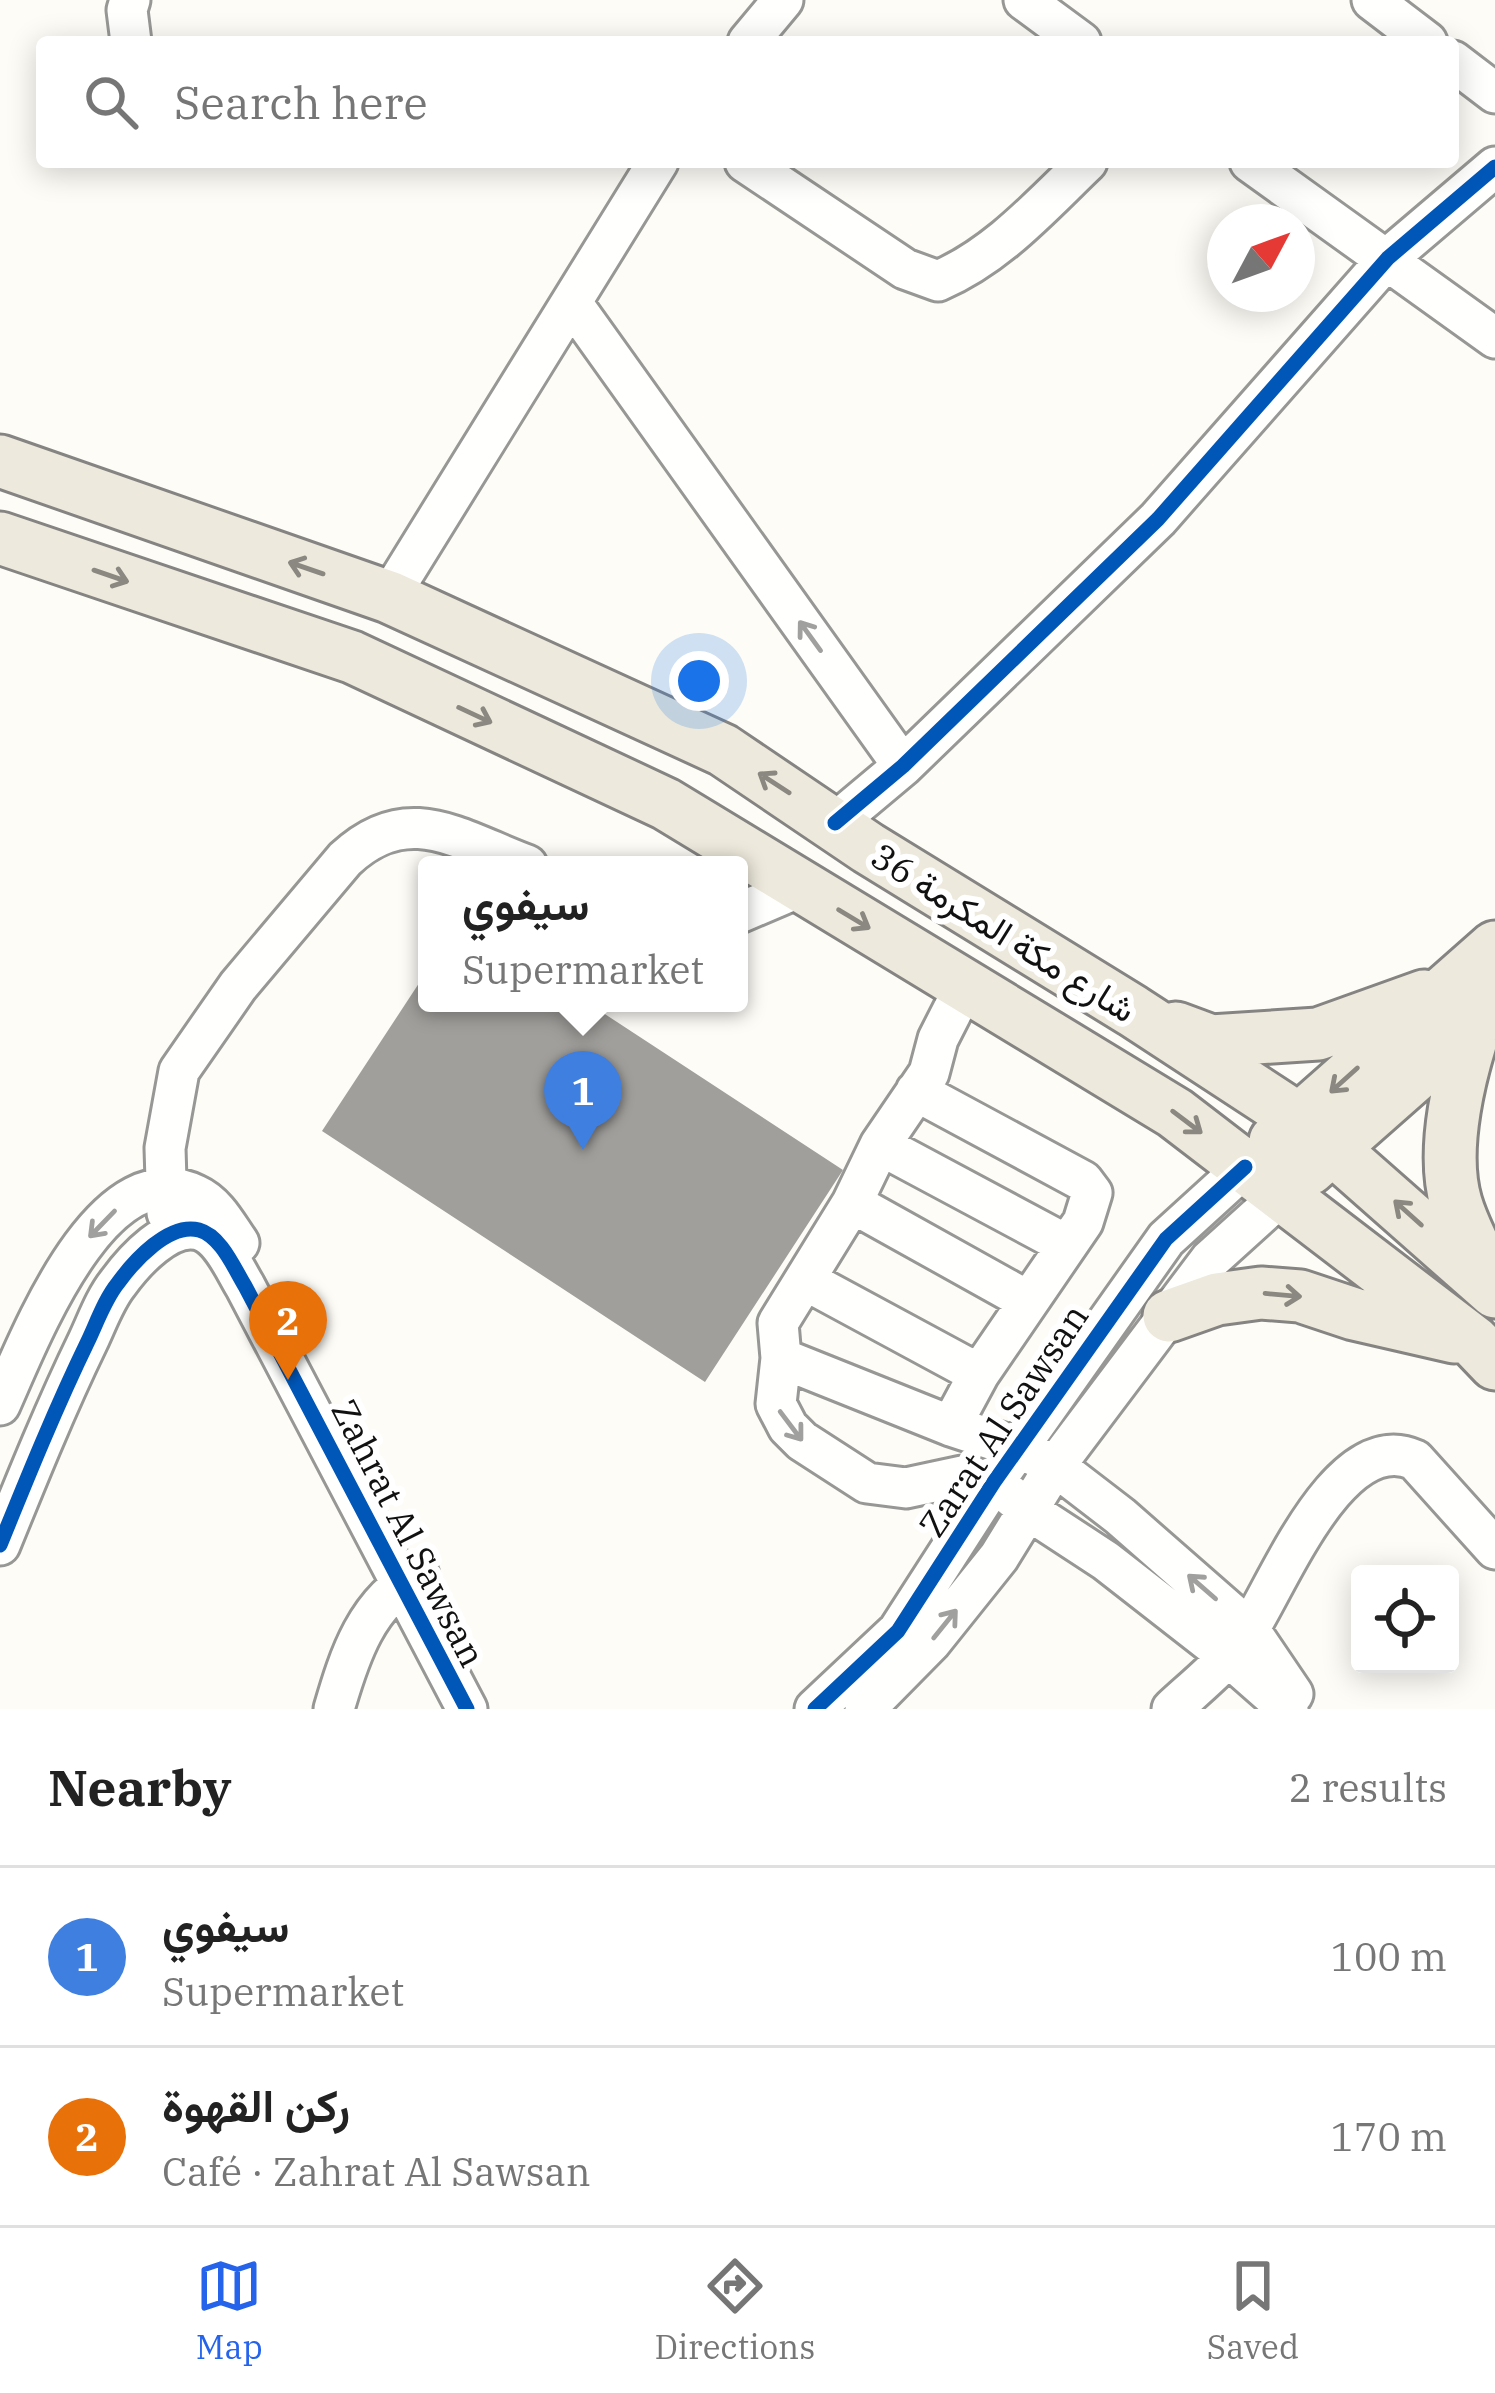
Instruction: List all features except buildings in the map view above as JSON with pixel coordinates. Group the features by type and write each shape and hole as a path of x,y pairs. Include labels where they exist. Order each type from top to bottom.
{"main road":[{"name":"شارع مكة المكرمة 36","path":"0,461 389,597 723,750 1317,1134 1494,1290"},
{"name":"شارع مكة المكرمة 36","path":"0,538 352,657 665,804 1175,1113 1484,1353"},
{"path":"1494,1290 1456,1202 1450,1166 1473,1004 1495,947"},
{"path":"1133,1011 1211,1041 1264,1040 1473,1004"},
{"path":"1264,1180 1473,1004"},
{"path":"1169,1316 1217,1299 1261,1293 1300,1296 1484,1353"}],"street":[{"path":"130,0 130,36"},
{"path":"753,36 783,0"},
{"path":"1024,0 1074,36"},
{"path":"1372,0 1419,36"},
{"path":"1459,66 1495,93"},
{"path":"835,823 903,766 1158,519 1388,258 1495,167"},
{"path":"389,597 654,168"},
{"path":"754,168 905,269 938,281 966,269 998,246 1081,168"},
{"path":"1259,168 1495,338"},
{"path":"572,303 903,766"},
{"path":"0,1545 63,1392 115,1286 144,1253 169,1236 165,1148 179,1071 238,986 364,842 420,825 503,856"},
{"path":"748,909 800,886"},
{"path":"964,986 928,1072 880,1144 852,1203 778,1323 781,1358 776,1403 788,1427 802,1441 867,1483 906,1489 962,1476 994,1482 1106,1562 1239,1643 1288,1709"},
{"path":"916,1090 1083,1181 1093,1199 1083,1222 979,1375 951,1426"},
{"path":"880,1144 1065,1244"},
{"path":"865,1709 931,1642 999,1557 1028,1510 1038,1457 1169,1316 1264,1180"},
{"name":"Zarat Al Sawsan","path":"815,1709 898,1631 994,1482 1038,1457 1166,1239 1264,1180"},
{"path":"0,1405 49,1299 99,1222 140,1193 165,1189 196,1194 232,1232 412,1578 498,1709"},
{"path":"852,1203 1028,1301"},
{"name":"Zahrat Al Sawsan","path":"169,1236 188,1229 203,1230 215,1239 412,1578 467,1709"},
{"path":"805,1280 979,1375"},
{"path":"781,1358 1038,1457 1120,1516 1302,1709"},
{"path":"1172,1709 1239,1643 1295,1544 1358,1465 1382,1454 1415,1460 1495,1549"},
{"path":"334,1709 372,1612 412,1578"}],"cycle path":[{"path":"835,823 903,766 1158,519 1388,258 1495,167"},
{"path":"815,1709 898,1631 994,1482 1166,1239 1245,1167"},
{"path":"0,1545 113,1289 164,1237 199,1230 220,1246 245,1286 467,1709"}],"place":[{"name":"سيفوي","path":"583,1150"},
{"name":"ركن القهوة","path":"288,1380"}]}
